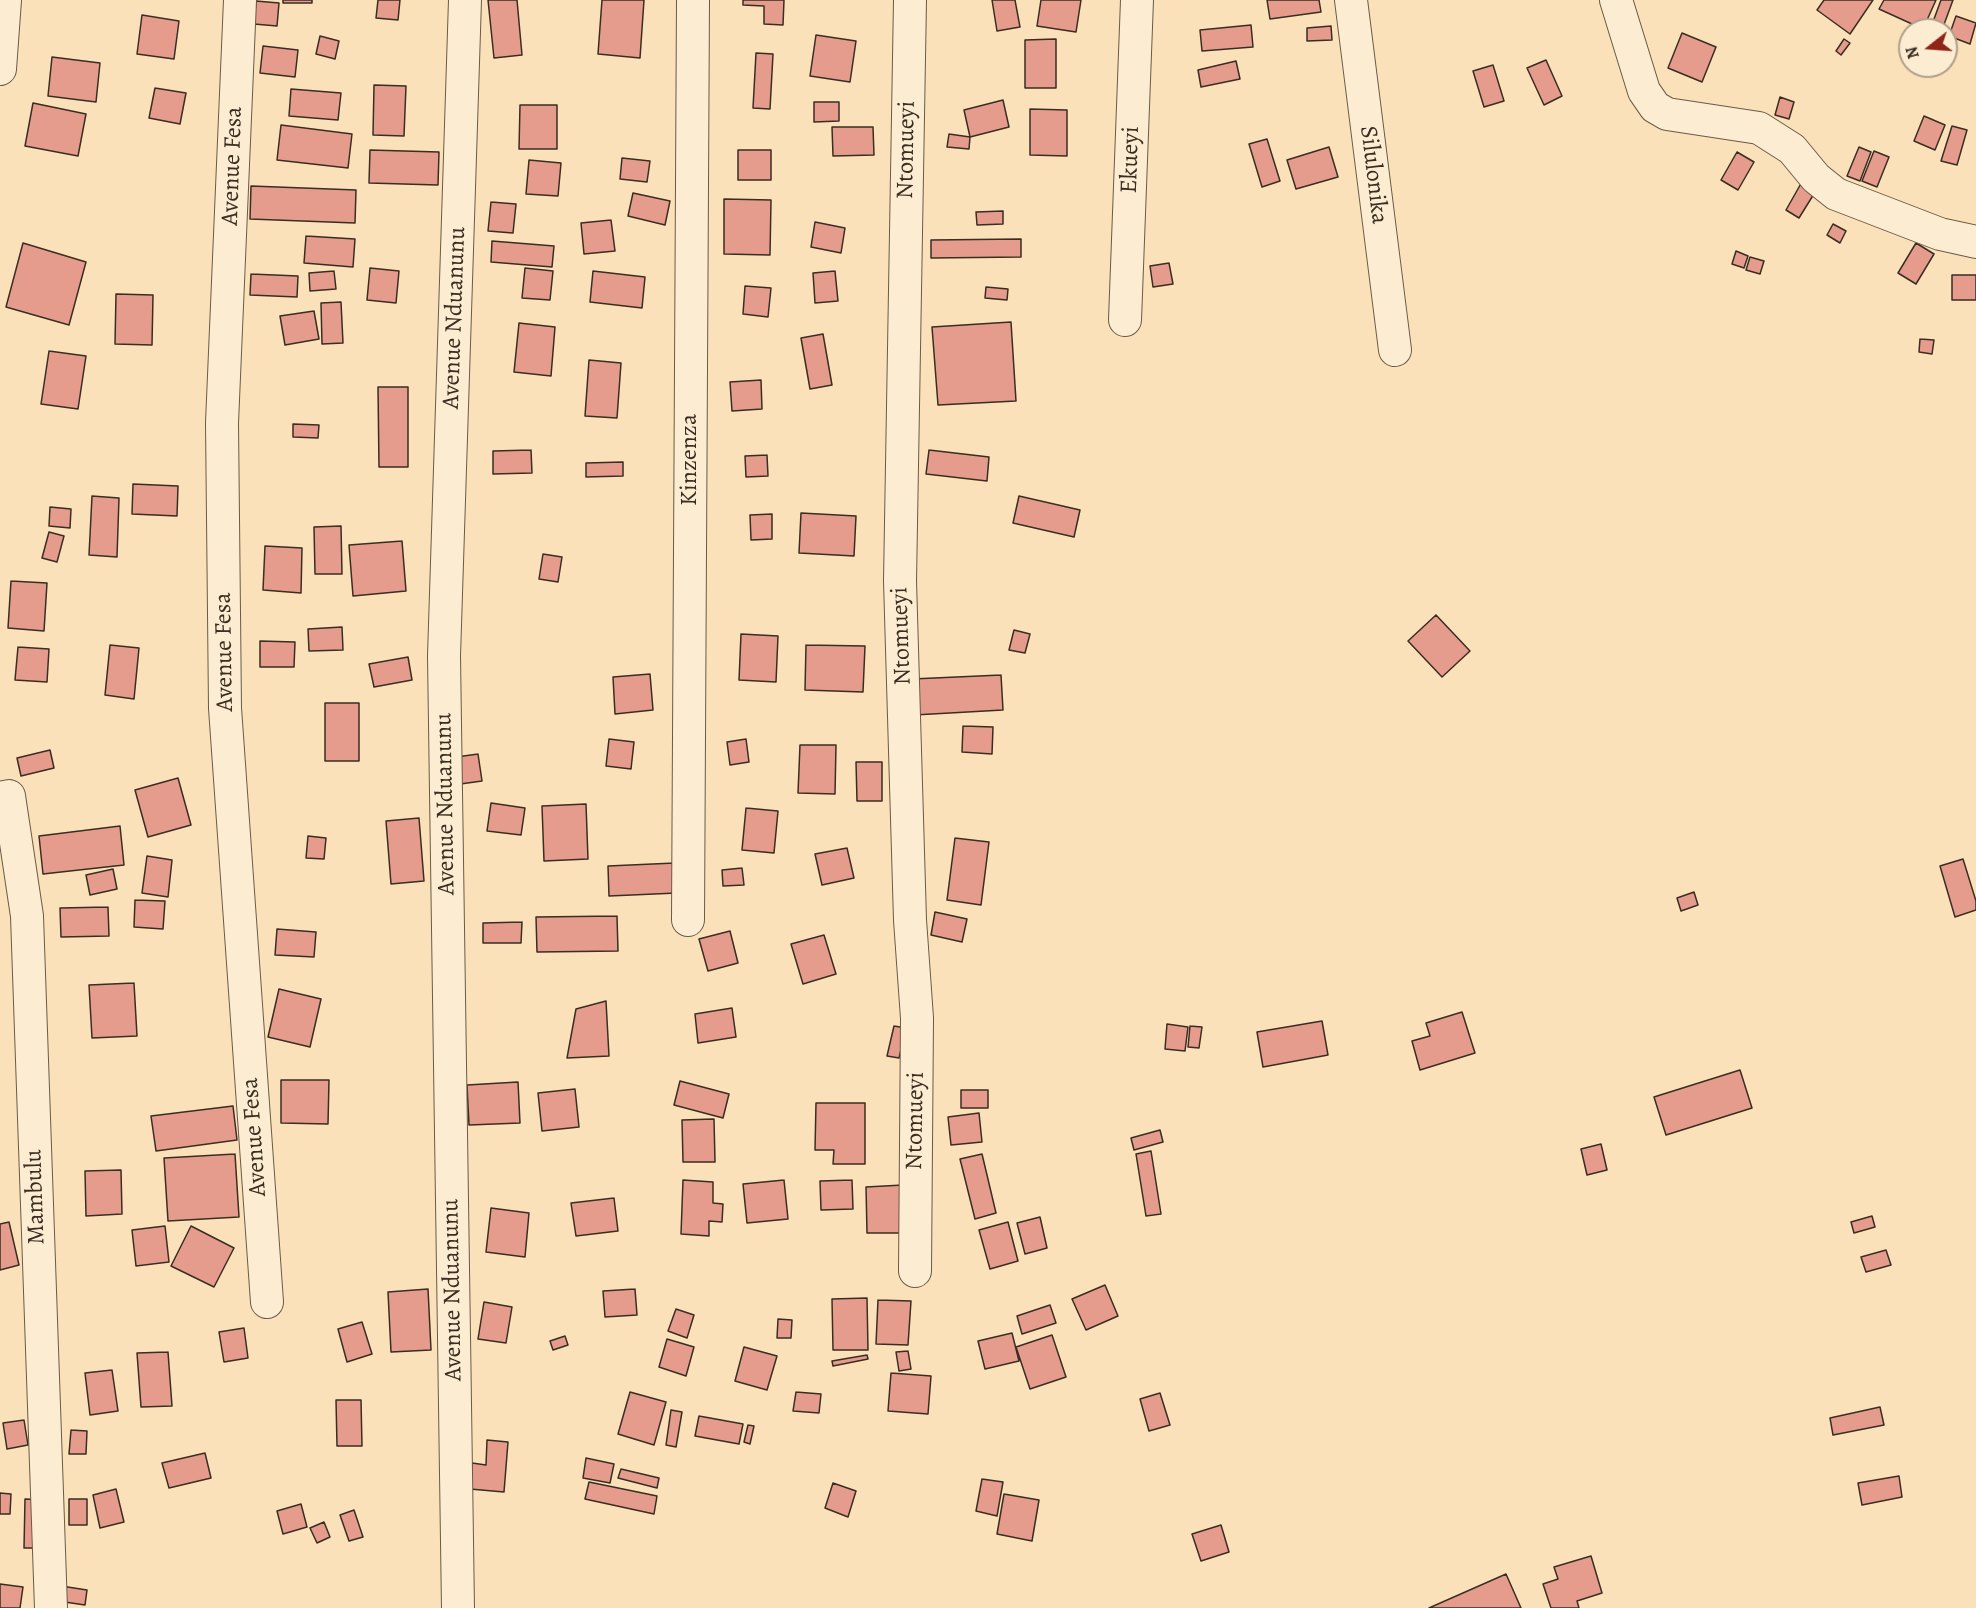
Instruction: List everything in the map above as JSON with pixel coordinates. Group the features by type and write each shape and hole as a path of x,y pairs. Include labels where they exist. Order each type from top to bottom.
{"street":[{"path":"0,69 5,0"},
{"name":"Avenue Fesa","path":"240,0 222,423 225,708 267,1302"},
{"name":"Avenue Nduanunu","path":"458,1608 444,656 465,0"},
{"name":"Kinzenza","path":"688,920 693,0"},
{"name":"Ntomueyi","path":"910,0 900,581 910,920 917,1018 915,1271"},
{"name":"Ekueyi","path":"1125,321 1137,0"},
{"name":"Silulonika","path":"1351,0 1395,350"},
{"path":"1616,0 1644,91 1655,108 1667,114 1759,128 1792,149 1816,178 1836,194 1940,234 1976,242"},
{"name":"Mambulu","path":"0,798 9,796 27,916 51,1608"}],"building":[{"path":"283,0 312,0 312,3 283,3"},
{"path":"378,0 400,0 398,20 376,18"},
{"path":"488,0 517,0 522,55 494,58"},
{"path":"602,0 644,0 640,58 598,54"},
{"path":"743,0 784,0 783,25 764,24 764,6 743,5"},
{"path":"992,0 1015,0 1020,27 997,31"},
{"path":"1041,0 1081,0 1076,32 1037,26"},
{"path":"1267,0 1319,0 1321,12 1270,19"},
{"path":"1824,0 1873,0 1850,34 1817,10"},
{"path":"1884,0 1936,0 1928,18 1899,18 1879,9"},
{"path":"1941,0 1953,0 1946,18 1934,18"},
{"path":"256,1 279,3 277,26 254,24"},
{"path":"142,15 179,21 174,59 137,54"},
{"path":"1956,16 1976,23 1970,44 1958,39 1958,18 1955,18"},
{"path":"1251,25 1253,47 1202,51 1200,30"},
{"path":"1331,26 1332,40 1307,41 1307,28"},
{"path":"1682,33 1716,47 1702,82 1668,68"},
{"path":"816,35 856,41 850,82 810,76"},
{"path":"320,36 339,41 335,59 316,54"},
{"path":"1056,39 1056,88 1025,88 1025,40"},
{"path":"1844,39 1850,43 1841,55 1836,51"},
{"path":"263,46 298,50 295,77 260,73"},
{"path":"756,53 773,54 770,109 753,108"},
{"path":"52,57 100,63 96,102 48,96"},
{"path":"1546,60 1562,96 1544,105 1527,68"},
{"path":"1236,61 1240,79 1201,87 1198,70"},
{"path":"1493,65 1504,101 1484,107 1473,71"},
{"path":"374,85 406,86 404,136 373,135"},
{"path":"155,88 186,93 180,124 149,118"},
{"path":"291,89 341,93 338,120 289,116"},
{"path":"1780,97 1794,102 1789,119 1775,115"},
{"path":"1003,100 1009,127 970,137 964,110"},
{"path":"814,102 839,102 839,121 814,122"},
{"path":"33,103 86,114 78,156 25,146"},
{"path":"520,105 557,105 557,149 519,149"},
{"path":"1030,109 1067,110 1067,156 1030,155"},
{"path":"1924,116 1945,125 1935,150 1914,141"},
{"path":"281,125 352,134 348,168 277,160"},
{"path":"1952,126 1967,130 1957,165 1941,161"},
{"path":"832,127 873,127 874,155 833,156"},
{"path":"949,134 970,137 969,149 947,147"},
{"path":"1267,139 1280,181 1262,187 1249,144"},
{"path":"1329,147 1338,177 1296,189 1287,160"},
{"path":"1859,147 1871,152 1860,181 1847,176"},
{"path":"370,150 439,152 438,185 369,183"},
{"path":"738,150 771,150 771,180 738,180"},
{"path":"1874,151 1889,157 1877,187 1862,181"},
{"path":"1737,152 1754,162 1738,190 1721,180"},
{"path":"622,158 650,161 647,182 620,179"},
{"path":"529,160 561,163 558,196 526,194"},
{"path":"1803,180 1817,189 1799,218 1786,210"},
{"path":"251,186 356,190 355,223 250,219"},
{"path":"633,193 670,201 665,225 628,216"},
{"path":"724,199 771,200 770,255 724,254"},
{"path":"491,202 516,204 513,233 488,231"},
{"path":"1003,211 1003,224 977,225 976,212"},
{"path":"611,220 615,251 584,254 581,223"},
{"path":"815,222 845,228 841,253 811,247"},
{"path":"1833,224 1846,231 1840,243 1827,235"},
{"path":"306,236 355,239 353,267 304,263"},
{"path":"1021,239 1021,257 931,258 931,240"},
{"path":"492,241 554,246 552,267 491,262"},
{"path":"23,243 86,262 69,325 6,307"},
{"path":"1916,243 1934,254 1916,284 1898,273"},
{"path":"1736,251 1748,256 1744,268 1732,264"},
{"path":"1750,257 1764,261 1760,274 1746,270"},
{"path":"1169,263 1173,284 1153,287 1150,266"},
{"path":"370,268 399,271 396,303 367,300"},
{"path":"525,268 553,271 550,300 522,298"},
{"path":"334,271 336,289 310,291 309,273"},
{"path":"593,271 645,277 642,308 590,302"},
{"path":"835,271 838,301 815,303 813,273"},
{"path":"251,274 298,276 297,297 250,295"},
{"path":"1952,275 1976,275 1976,300 1952,300"},
{"path":"745,286 771,288 768,317 743,314"},
{"path":"986,287 1008,289 1007,300 985,298"},
{"path":"116,294 153,295 152,345 115,344"},
{"path":"341,302 343,343 322,344 321,303"},
{"path":"314,311 319,339 285,345 280,316"},
{"path":"1011,322 1016,401 938,405 932,327"},
{"path":"519,323 555,327 551,376 514,372"},
{"path":"823,334 832,385 810,389 801,338"},
{"path":"1920,339 1934,340 1932,354 1919,352"},
{"path":"49,351 86,356 78,409 41,404"},
{"path":"589,360 621,363 617,418 585,416"},
{"path":"761,380 762,409 732,411 730,382"},
{"path":"378,387 408,387 408,467 379,467"},
{"path":"293,424 319,425 318,438 293,437"},
{"path":"531,450 532,473 493,474 493,451"},
{"path":"929,450 989,457 987,481 926,474"},
{"path":"767,455 768,476 746,477 745,456"},
{"path":"623,462 623,476 586,477 586,463"},
{"path":"133,484 178,486 177,516 132,514"},
{"path":"92,496 119,498 117,557 89,555"},
{"path":"1019,496 1080,510 1074,537 1013,523"},
{"path":"50,507 71,509 70,528 49,526"},
{"path":"801,513 856,516 854,556 799,553"},
{"path":"772,514 772,539 751,540 750,515"},
{"path":"341,526 342,574 315,574 314,527"},
{"path":"49,532 64,536 57,562 42,558"},
{"path":"402,541 406,591 353,596 349,545"},
{"path":"265,546 302,548 301,593 263,590"},
{"path":"543,554 562,557 558,582 539,579"},
{"path":"11,581 47,583 44,631 8,628"},
{"path":"1436,615 1470,651 1442,677 1408,641"},
{"path":"342,627 343,650 309,651 308,629"},
{"path":"1014,630 1030,634 1025,653 1009,650"},
{"path":"741,634 778,636 776,682 739,680"},
{"path":"260,641 295,642 294,667 260,667"},
{"path":"110,645 139,648 134,699 105,695"},
{"path":"806,645 865,646 863,692 805,690"},
{"path":"18,647 49,649 47,682 15,680"},
{"path":"408,657 412,680 374,687 369,664"},
{"path":"650,674 653,710 615,714 613,677"},
{"path":"1001,675 1003,710 914,715 912,679"},
{"path":"325,703 359,703 359,761 325,761"},
{"path":"963,726 993,727 992,754 962,752"},
{"path":"609,739 634,742 631,769 606,766"},
{"path":"746,739 749,762 730,765 727,742"},
{"path":"800,745 836,745 835,794 798,793"},
{"path":"50,750 54,768 21,776 17,758"},
{"path":"478,754 482,781 453,785 449,758"},
{"path":"856,762 882,762 882,801 857,801"},
{"path":"178,778 191,825 148,837 135,790"},
{"path":"491,803 525,808 521,835 487,831"},
{"path":"586,804 588,859 544,861 542,806"},
{"path":"746,808 778,811 774,853 742,850"},
{"path":"419,818 424,881 391,884 386,821"},
{"path":"120,826 124,865 43,874 39,836"},
{"path":"308,836 326,838 324,859 306,858"},
{"path":"955,838 989,842 981,905 947,900"},
{"path":"847,848 854,878 822,885 815,854"},
{"path":"147,856 172,860 168,897 142,893"},
{"path":"1963,859 1976,901 1976,910 1955,917 1940,866"},
{"path":"675,863 677,893 609,896 608,866"},
{"path":"742,868 744,885 723,886 722,870"},
{"path":"113,869 117,889 90,895 86,875"},
{"path":"1694,892 1698,905 1681,911 1677,898"},
{"path":"135,900 165,901 163,929 134,927"},
{"path":"108,907 109,936 61,937 60,908"},
{"path":"935,912 967,919 962,942 931,935"},
{"path":"617,916 618,951 537,952 536,917"},
{"path":"522,922 521,943 483,943 483,923"},
{"path":"277,929 316,932 314,957 275,955"},
{"path":"730,931 738,963 708,971 699,939"},
{"path":"824,935 836,974 803,984 791,944"},
{"path":"134,983 137,1036 92,1038 89,985"},
{"path":"279,989 321,999 310,1047 268,1037"},
{"path":"606,1001 609,1056 567,1058 576,1009"},
{"path":"732,1008 736,1037 698,1043 695,1014"},
{"path":"1462,1012 1475,1053 1420,1070 1412,1041 1430,1036 1426,1023"},
{"path":"1322,1021 1328,1055 1263,1067 1257,1032"},
{"path":"1167,1024 1188,1027 1185,1051 1165,1049"},
{"path":"894,1026 906,1028 899,1058 887,1056"},
{"path":"1190,1026 1202,1027 1199,1048 1188,1047"},
{"path":"1740,1070 1752,1108 1666,1135 1654,1097"},
{"path":"281,1080 329,1080 328,1124 281,1123"},
{"path":"680,1081 729,1094 723,1118 674,1105"},
{"path":"518,1082 520,1123 469,1125 467,1085"},
{"path":"575,1089 579,1127 542,1131 538,1093"},
{"path":"961,1090 988,1090 988,1108 961,1108"},
{"path":"816,1103 865,1103 865,1164 833,1164 834,1150 815,1150"},
{"path":"233,1106 237,1140 156,1151 151,1116"},
{"path":"979,1113 982,1142 951,1145 948,1117"},
{"path":"714,1119 715,1162 683,1162 682,1120"},
{"path":"1160,1130 1163,1142 1134,1150 1131,1138"},
{"path":"1601,1144 1607,1170 1587,1175 1581,1149"},
{"path":"1151,1151 1161,1214 1146,1216 1136,1154"},
{"path":"235,1154 239,1217 168,1221 164,1158"},
{"path":"982,1154 996,1213 975,1219 960,1159"},
{"path":"121,1170 122,1214 86,1216 85,1171"},
{"path":"683,1180 713,1182 713,1203 723,1204 722,1222 709,1221 709,1236 681,1234"},
{"path":"784,1180 788,1219 747,1223 743,1184"},
{"path":"852,1180 853,1209 821,1210 820,1181"},
{"path":"903,1185 904,1233 867,1233 866,1187"},
{"path":"614,1198 618,1231 576,1236 571,1203"},
{"path":"491,1208 529,1213 525,1257 486,1252"},
{"path":"1872,1216 1875,1227 1854,1233 1851,1222"},
{"path":"1040,1217 1047,1248 1025,1254 1017,1223"},
{"path":"9,1222 19,1265 0,1270 0,1224"},
{"path":"1008,1222 1018,1261 990,1269 979,1230"},
{"path":"165,1226 169,1262 136,1266 132,1230"},
{"path":"191,1226 234,1248 214,1287 171,1266"},
{"path":"1886,1250 1891,1265 1866,1272 1861,1257"},
{"path":"1105,1285 1118,1316 1086,1330 1072,1299"},
{"path":"428,1289 431,1350 391,1352 388,1292"},
{"path":"635,1289 637,1315 605,1317 603,1291"},
{"path":"867,1298 868,1350 833,1350 832,1299"},
{"path":"878,1300 911,1301 908,1345 876,1344"},
{"path":"484,1302 512,1307 506,1343 478,1339"},
{"path":"1050,1305 1056,1323 1022,1334 1017,1316"},
{"path":"676,1309 694,1315 687,1338 668,1331"},
{"path":"778,1319 792,1320 791,1338 777,1338"},
{"path":"362,1322 372,1354 347,1362 338,1329"},
{"path":"244,1328 248,1358 224,1362 219,1332"},
{"path":"1012,1333 1019,1361 985,1369 978,1341"},
{"path":"1052,1335 1066,1377 1030,1389 1016,1347"},
{"path":"565,1336 568,1345 553,1350 550,1341"},
{"path":"667,1339 694,1347 686,1376 659,1367"},
{"path":"744,1347 777,1356 767,1390 735,1381"},
{"path":"908,1351 911,1369 899,1371 896,1352"},
{"path":"168,1352 172,1406 141,1407 137,1353"},
{"path":"867,1355 868,1359 833,1366 832,1361"},
{"path":"112,1370 118,1411 90,1415 85,1373"},
{"path":"891,1373 931,1376 928,1414 888,1411"},
{"path":"630,1392 666,1402 654,1445 618,1434"},
{"path":"796,1392 821,1394 819,1413 793,1411"},
{"path":"1160,1393 1170,1425 1149,1431 1140,1399"},
{"path":"336,1400 361,1400 362,1446 337,1446"},
{"path":"1880,1407 1884,1425 1833,1435 1830,1418"},
{"path":"671,1410 682,1412 676,1447 666,1445"},
{"path":"699,1416 743,1424 739,1444 695,1436"},
{"path":"24,1420 28,1445 7,1449 3,1423"},
{"path":"748,1425 754,1426 750,1444 744,1442"},
{"path":"71,1430 87,1431 86,1454 69,1454"},
{"path":"487,1440 508,1442 504,1492 470,1489 472,1463 486,1465"},
{"path":"205,1453 211,1478 169,1488 162,1463"},
{"path":"586,1458 614,1464 610,1483 583,1478"},
{"path":"621,1469 659,1478 657,1488 618,1478"},
{"path":"1899,1476 1902,1497 1862,1505 1858,1483"},
{"path":"982,1479 1003,1482 997,1516 976,1511"},
{"path":"589,1482 657,1496 654,1514 585,1499"},
{"path":"833,1483 856,1491 848,1517 825,1508"},
{"path":"116,1489 124,1522 100,1528 93,1495"},
{"path":"0,1493 11,1494 10,1514 0,1514"},
{"path":"1004,1494 1039,1500 1032,1541 997,1534"},
{"path":"25,1499 44,1500 42,1548 24,1548"},
{"path":"69,1499 87,1499 87,1525 69,1525"},
{"path":"301,1504 307,1527 283,1534 277,1511"},
{"path":"354,1510 363,1537 349,1541 340,1515"},
{"path":"324,1522 330,1537 317,1543 310,1528"},
{"path":"1221,1525 1229,1552 1201,1561 1192,1534"},
{"path":"1591,1556 1602,1593 1577,1601 1579,1608 1551,1608 1543,1584 1558,1579 1554,1567"},
{"path":"1506,1574 1521,1608 1429,1608"},
{"path":"0,1584 23,1587 20,1608 0,1608"},
{"path":"61,1586 87,1590 85,1605 58,1601"}]}
